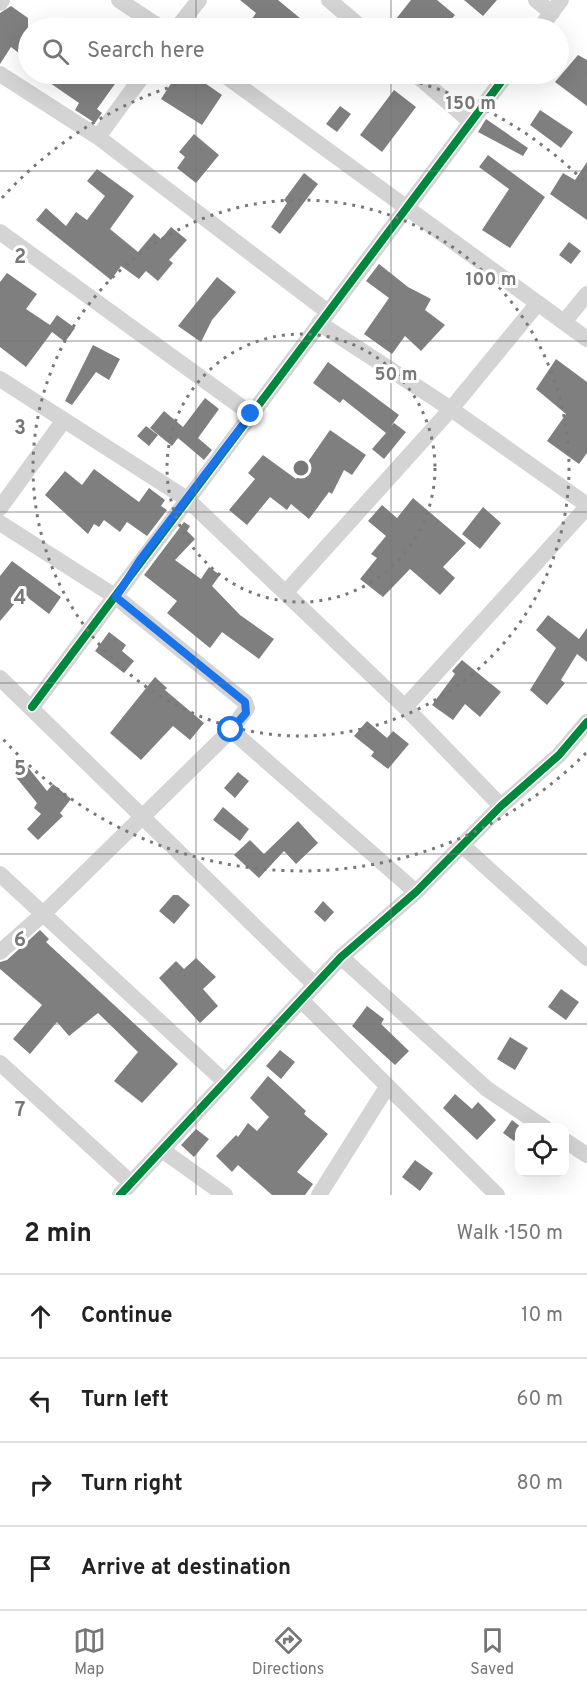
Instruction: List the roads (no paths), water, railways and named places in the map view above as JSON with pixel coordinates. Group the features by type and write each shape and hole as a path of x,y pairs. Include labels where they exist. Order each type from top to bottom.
{"street":[{"path":"119,0 146,18"},
{"path":"185,18 199,0"},
{"path":"329,0 350,18"},
{"path":"536,0 556,7"},
{"path":"0,74 98,137 324,318 587,506 405,707"},
{"path":"98,137 137,84"},
{"path":"237,84 587,339"},
{"path":"427,84 471,122"},
{"path":"32,707 116,597 140,560 407,210 500,84"},
{"path":"0,232 251,414"},
{"path":"564,322 587,294"},
{"path":"286,592 452,409 538,303"},
{"path":"0,379 187,499 405,707 501,806"},
{"path":"0,508 64,420"},
{"path":"0,523 116,597 245,702 246,713 42,915 0,952"},
{"path":"0,678 315,985"},
{"path":"0,1064 125,1189 342,957 416,892 501,806 559,755 587,722"},
{"path":"231,730 416,892"},
{"path":"463,846 587,958"},
{"path":"0,873 42,915 225,1082"},
{"path":"342,957 487,1089 538,1123"},
{"path":"301,1000 497,1195"},
{"path":"319,1195 387,1088"},
{"path":"569,1143 587,1155"},
{"path":"162,1150 225,1195"}]}
